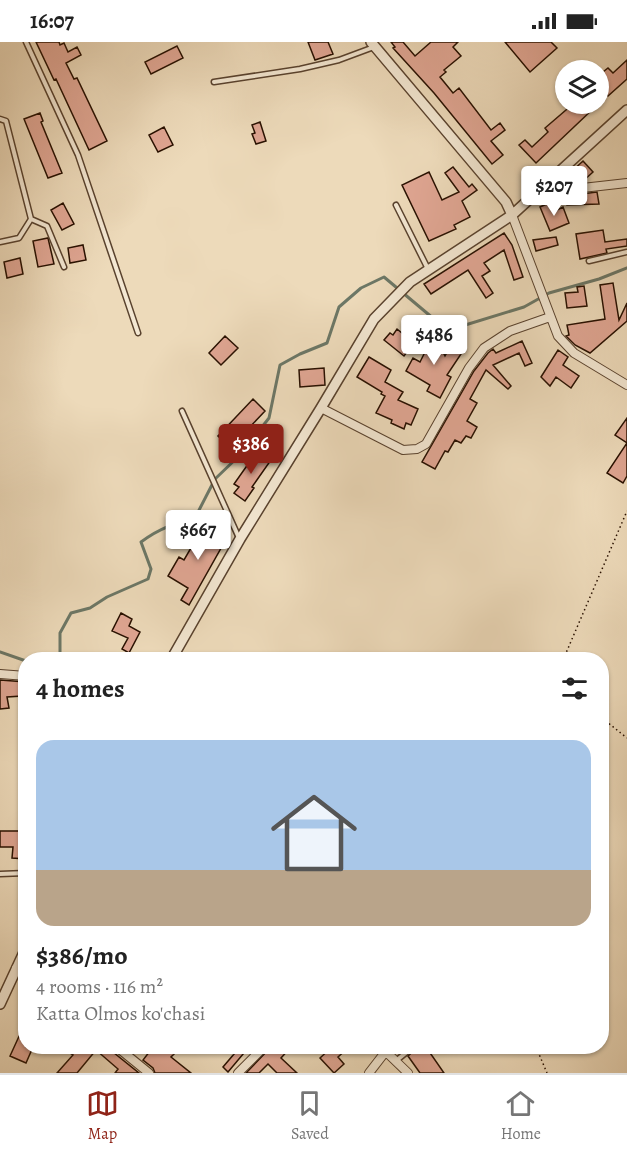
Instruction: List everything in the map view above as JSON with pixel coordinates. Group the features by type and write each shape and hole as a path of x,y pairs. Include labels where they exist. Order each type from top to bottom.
{"street":[{"path":"373,44 506,202 558,336 574,353 627,385"},
{"path":"176,652 240,539 374,319 410,282 512,214 538,193 627,110"},
{"path":"538,193 627,183"},
{"path":"321,408 400,449 417,449 426,444 469,368 484,348 510,331 550,317"},
{"path":"0,674 18,675"},
{"path":"0,1004 18,964"},
{"path":"125,1054 148,1073"},
{"path":"238,1073 257,1054"},
{"path":"369,1073 381,1054"},
{"path":"389,1054 408,1073"}],"lane":[{"path":"26,42 78,155 138,333"},
{"path":"214,82 300,69 339,60 373,44"},
{"path":"0,119 6,121 31,219 19,238 0,242"},
{"path":"396,205 429,269"},
{"path":"31,219 47,226 64,267"},
{"path":"589,261 627,252"},
{"path":"182,411 240,539"},
{"path":"0,874 18,873"},
{"path":"396,1061 404,1054"}],"path":[{"path":"566,652 627,511"},
{"path":"609,724 627,738"},
{"path":"539,1054 547,1073"}],"building":[{"path":"36,42 59,42 60,45 64,43 68,52 77,47 81,55 66,63 74,79 77,78 107,141 89,150"},
{"path":"308,42 328,42 333,54 315,60"},
{"path":"391,42 403,42 415,56 431,42 458,42 453,47 461,56 444,70 446,72 440,77 453,93 459,88 491,130 500,123 505,130 491,141 503,155 492,164 434,93 393,48 395,47"},
{"path":"505,42 551,42 557,48 530,72"},
{"path":"177,46 183,58 151,74 145,62"},
{"path":"627,60 627,79 609,95 609,69 613,73"},
{"path":"40,113 43,121 41,122 62,173 48,178 24,119"},
{"path":"561,114 588,114 536,163 519,145 525,140 532,147 548,132 545,128"},
{"path":"260,122 266,141 256,144 252,134 255,133 252,125"},
{"path":"164,127 173,145 158,152 149,135"},
{"path":"583,161 593,172 582,182 578,182 570,173"},
{"path":"453,167 469,187 472,184 477,190 462,201 470,217 454,225 456,229 429,241 402,185 429,172 442,200 459,192 445,173"},
{"path":"597,192 599,204 567,205 566,196"},
{"path":"63,203 74,224 62,230 51,210"},
{"path":"549,203 553,212 563,207 569,223 550,231 540,207"},
{"path":"603,230 605,242 627,239 627,246 606,249 607,253 580,259 576,234"},
{"path":"504,233 512,245 523,277 514,280 504,250 484,263 490,271 482,276 493,293 486,298 468,270 431,294 424,284"},
{"path":"556,237 558,245 536,251 533,240"},
{"path":"48,238 54,264 38,267 33,241"},
{"path":"83,245 86,260 70,263 68,248"},
{"path":"20,258 23,274 7,278 4,262"},
{"path":"613,283 619,320 627,303 627,321 590,353 575,345 566,336 569,335 567,325 605,319 600,285"},
{"path":"584,286 587,306 567,308 565,293 578,292 577,287"},
{"path":"397,329 414,343 404,356 384,340 390,333 393,335"},
{"path":"429,334 436,338 445,356 450,347 461,354 447,375 451,377 440,398 427,391 430,385 406,371 413,358 420,362 427,348 422,337"},
{"path":"225,336 238,348 221,365 209,353"},
{"path":"522,341 532,363 525,366 519,353 493,365 511,386 508,389 486,370 470,399 477,403 467,421 477,427 471,438 466,436 461,443 455,440 448,452 445,451 435,469 422,462 474,371 488,353 493,349 496,353"},
{"path":"558,350 568,357 563,365 579,376 571,388 556,377 550,386 541,377"},
{"path":"369,357 391,370 385,382 403,392 398,400 418,409 411,425 406,423 404,429 391,423 392,420 376,413 385,396 357,377"},
{"path":"324,368 325,385 300,387 299,370"},
{"path":"253,399 265,411 230,448 218,436"},
{"path":"627,418 627,443 615,435"},
{"path":"627,443 627,476 623,483 607,473"},
{"path":"258,450 271,460 245,501 234,493 239,487 234,484"},
{"path":"209,522 222,529 218,538 225,541 189,605 181,600 188,588 168,576 179,557 184,560 200,527 205,529"},
{"path":"121,613 132,619 129,626 140,632 130,652 127,652 122,649 128,638 112,631"},
{"path":"0,680 18,681 18,696 7,697 9,708 0,709"},
{"path":"0,831 18,831 18,858 12,858 13,847 0,847"},
{"path":"18,1038 18,1054 30,1054 26,1063 10,1056"},
{"path":"72,1054 93,1054 77,1073 57,1073 73,1055"},
{"path":"101,1054 115,1054 139,1073 115,1073 118,1069"},
{"path":"148,1054 174,1054 171,1057 191,1073 155,1073 153,1068 143,1060"},
{"path":"234,1054 243,1054 228,1072 223,1067"},
{"path":"264,1054 285,1054 281,1058 297,1073 277,1073 268,1064 259,1073 246,1073"},
{"path":"324,1054 341,1054 338,1057 344,1064 334,1073 320,1058"},
{"path":"431,1054 444,1073 420,1073 408,1056"}],"waterway":[{"path":"60,652 60,633 71,613 90,608 107,597 148,579 151,569 141,542 164,528 191,522 215,479 240,455 269,418 280,365 327,343 339,307 361,288 384,277 434,319 462,326 524,307 549,293 599,279 627,268"},
{"path":"0,652 18,658"}]}
